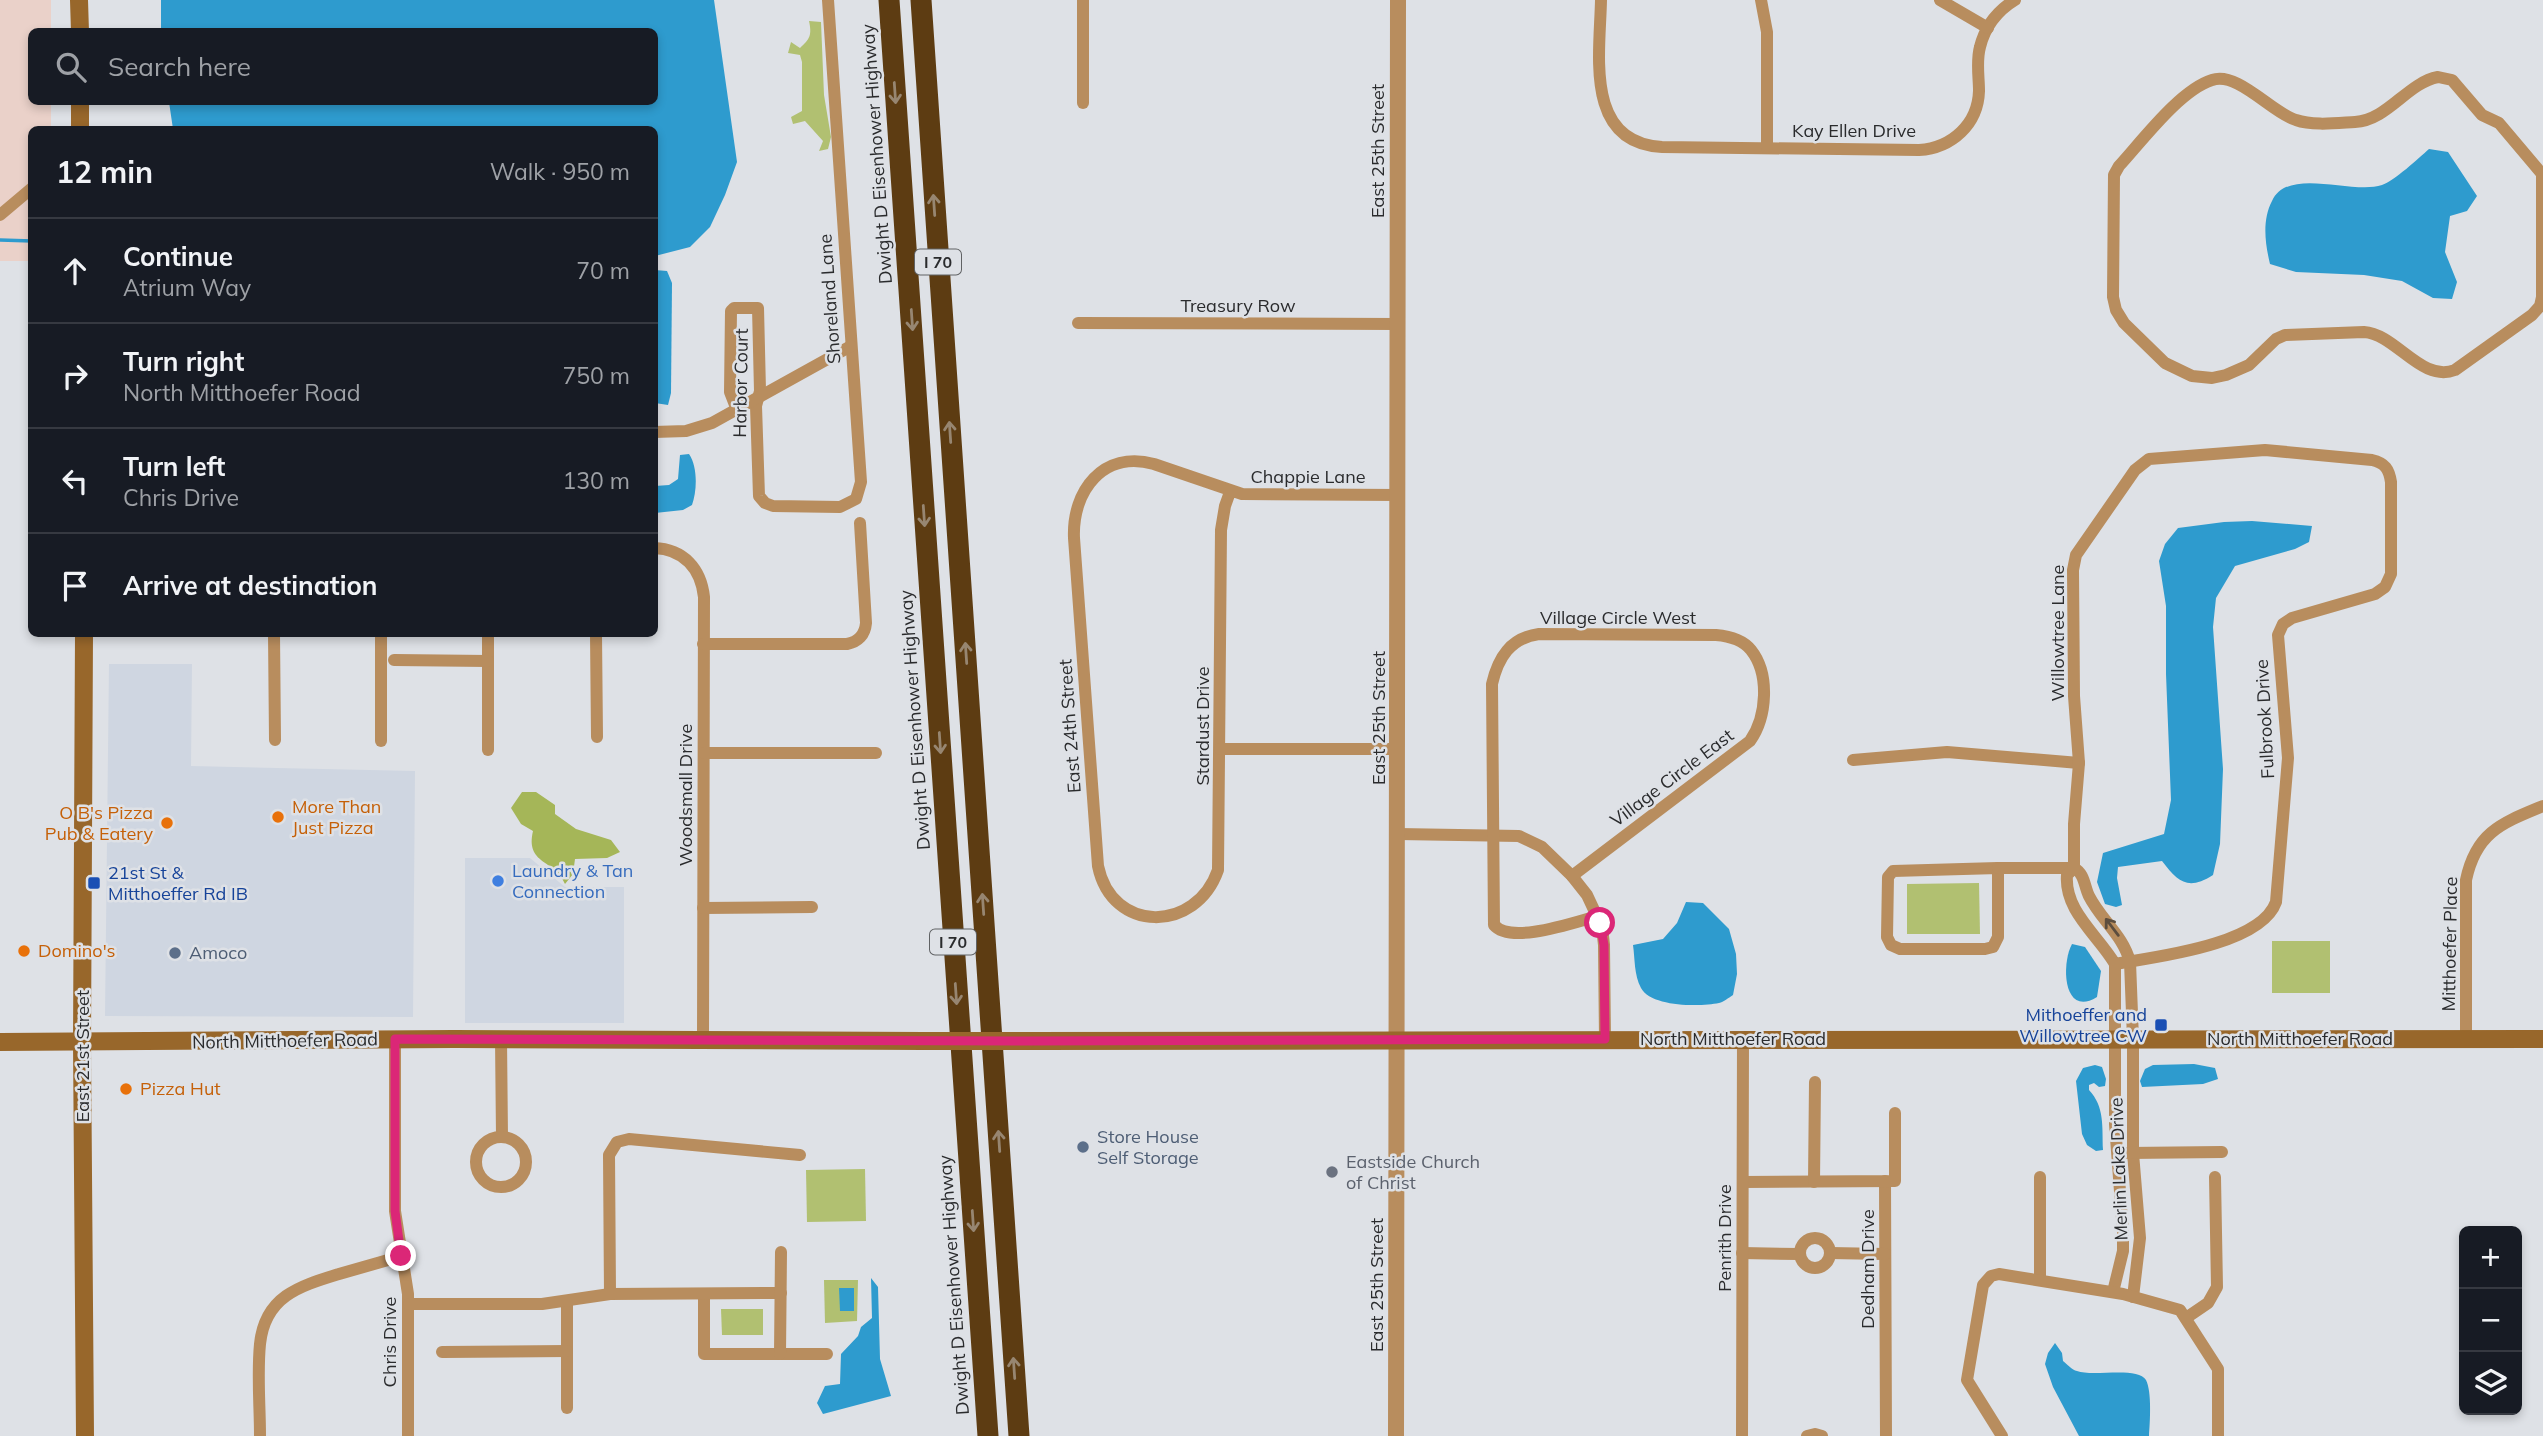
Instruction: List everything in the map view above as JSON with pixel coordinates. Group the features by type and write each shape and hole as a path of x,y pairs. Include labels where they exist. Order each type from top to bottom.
{"highway":[{"name":"Dwight D Eisenhower Highway","path":"889,0 988,1436"},
{"name":"I 70","path":"921,0 1019,1436"}],"main road":[{"path":"79,0 79,28"},
{"path":"80,105 80,126"},
{"name":"East 21st Street","path":"84,637 82,1043 85,1436"},
{"name":"North Mitthoefer Road","path":"0,1042 395,1039 2543,1039"}],"street":[{"name":"Shoreland Lane","path":"763,501 773,506 840,506 856,499 861,482 828,0"},
{"path":"1083,0 1083,103"},
{"name":"East 25th Street","path":"1396,1436 1398,0"},
{"name":"Kay Ellen Drive","path":"1601,0 1601,92 1606,112 1625,135 1648,146 1919,150 1947,142 1960,134 1974,114 1979,94 1980,47 1998,14 2015,0"},
{"path":"1762,0 1767,32 1767,148"},
{"path":"1940,0 1988,28"},
{"path":"2441,77 2452,80 2482,115 2499,124 2542,174 2543,232 2542,297 2535,313 2453,371 2441,373 2375,335 2364,332 2282,335 2240,370 2217,377 2196,377 2165,363 2124,323 2117,312 2113,297 2115,172 2182,99 2211,80 2222,78 2232,81 2288,117 2299,121 2354,122 2374,117 2427,80 2441,77"},
{"path":"0,215 28,191"},
{"name":"Harbor Court","path":"737,410 730,392 731,311 734,308 759,310 757,491 763,501"},
{"name":"Treasury Row","path":"1078,323 1398,324"},
{"path":"658,432 695,429 758,399 851,346"},
{"name":"Willowtree Lane","path":"2115,964 2069,899 2067,875 2074,868 2079,762 2074,696 2074,561 2139,465 2157,457 2265,450 2374,461 2389,471"},
{"name":"Chappie Lane","path":"1077,506 1085,488 1096,476 1109,467 1128,461 1149,463 1230,492 1254,495 1398,495"},
{"name":"Fulbrook Drive","path":"2115,964 2210,947 2261,922 2272,912 2276,902 2288,758 2278,635 2283,624 2292,618 2375,594 2387,585 2391,574 2389,471"},
{"name":"Stardust Drive","path":"1150,916 1165,917 1189,909 1205,897 1213,884 1220,860 1221,530 1230,492"},
{"name":"East 24th Street","path":"1077,506 1074,538 1098,866 1104,886 1116,902 1134,912 1150,916"},
{"path":"704,644 847,644 858,640 864,633 866,624 860,523"},
{"name":"Woodsmall Drive","path":"658,549 684,557 698,572 703,587 703,1039"},
{"name":"Village Circle West","path":"1598,916 1538,931 1505,932 1496,928 1493,920 1492,684 1497,664 1512,645 1539,634 1716,635 1733,638 1751,650"},
{"path":"274,637 275,740"},
{"path":"381,637 381,741"},
{"path":"488,637 488,750"},
{"path":"596,637 597,737"},
{"name":"Village Circle East","path":"1572,876 1750,741 1761,723 1763,697 1761,670 1751,650"},
{"path":"394,660 488,661"},
{"path":"1220,749 1398,749"},
{"path":"1853,760 1947,752 2079,762"},
{"path":"704,753 876,753"},
{"name":"Mitthoefer Place","path":"2466,1039 2466,880 2469,865 2478,846 2491,831 2543,806"},
{"path":"1398,834 1515,836 1531,840 1545,849 1572,876 1587,895 1598,916 1604,945 1605,1039"},
{"path":"1998,868 1998,937 1993,947 1900,949 1889,943 1888,877 1893,870 1998,868 2074,868 2084,878 2088,894 2095,906 2127,949 2130,962 2133,1039"},
{"path":"703,908 811,907"},
{"path":"2115,964 2115,1039"},
{"name":"Chris Drive","path":"395,1039 395,1211 409,1304 408,1436"},
{"path":"501,1039 502,1137"},
{"name":"Penrith Drive","path":"1742,1436 1743,1039"},
{"name":"Merlin Lake Drive","path":"2115,1039 2123,1294"},
{"name":"Merlin Lake Drive","path":"2123,1294 2140,1238 2133,1153 2133,1039"},
{"path":"1814,1182 1815,1082"},
{"name":"Dedham Drive","path":"1885,1436 1885,1181 1895,1181 1895,1113"},
{"path":"502,1137 519,1144 526,1161 524,1172 517,1181 500,1186 483,1178 477,1161 484,1143 502,1137"},
{"path":"610,1294 609,1155 617,1142 629,1139 800,1155"},
{"path":"2117,1153 2222,1152"},
{"path":"2039,1280 2040,1177"},
{"path":"2186,1318 2208,1303 2217,1287 2216,1177"},
{"path":"1743,1182 1885,1181"},
{"path":"1814,1238 1827,1244 1830,1253 1823,1266 1813,1268 1804,1264 1799,1254 1805,1241 1814,1238"},
{"path":"780,1354 781,1252"},
{"path":"1830,1253 1885,1254"},
{"path":"1742,1254 1799,1254"},
{"path":"260,1436 260,1343 266,1320 274,1307 301,1286 401,1256"},
{"path":"2002,1436 1967,1380 1982,1288 1987,1279 1997,1274 2123,1294 2180,1310 2218,1369 2218,1436"},
{"path":"409,1304 534,1304 610,1294 782,1293"},
{"path":"704,1294 704,1354 827,1354"},
{"path":"567,1301 567,1408"},
{"path":"442,1352 567,1351"},
{"path":"1807,1436 1822,1436"}],"shaded area":[{"path":"0,0 51,0 51,28 28,28 28,105 51,105 51,126 28,126 28,261 0,261"},
{"path":"109,664 192,664 191,766 415,771 413,1017 105,1016"},
{"path":"465,858 530,858 565,887 624,887 624,1023 465,1023"}],"green space":[{"path":"809,21 821,22 824,95 831,137 828,149 819,151 823,141 805,121 793,124 791,117 802,111 802,62 800,55 788,53 791,42 800,48 808,39"},
{"path":"522,792 536,792 555,805 555,814 576,829 611,840 620,852 607,858 575,859 573,874 565,884 555,870 537,856 533,850 533,831 521,824 511,808"},
{"path":"1979,883 1980,934 1907,934 1907,884"},
{"path":"2272,941 2330,941 2330,993 2272,993"},
{"path":"865,1169 866,1221 807,1222 806,1170"},
{"path":"824,1280 858,1280 857,1321 825,1323"},
{"path":"721,1309 763,1309 763,1335 722,1335"}],"water":[{"path":"161,0 714,0 737,162 710,227 690,247 658,255 658,126 173,126 169,105 658,105 658,28 161,28"},
{"path":"2429,149 2448,152 2477,196 2467,211 2450,216 2445,252 2457,282 2452,299 2433,298 2402,281 2364,275 2296,272 2270,264 2266,224 2269,208 2280,191 2292,185 2306,183 2354,187 2382,185 2400,174"},
{"path":"658,270 667,271 672,283 671,393 668,405 658,403"},
{"path":"689,454 694,465 696,479 692,505 683,510 658,513 658,486 669,485 678,479 680,455"},
{"path":"2252,521 2312,526 2309,542 2295,549 2235,566 2216,598 2213,627 2223,769 2220,844 2213,875 2197,883 2190,883 2179,879 2162,861 2118,867 2117,878 2122,905 2116,907 2105,904 2097,882 2103,853 2164,834 2171,800 2166,606 2159,561 2165,544 2178,528"},
{"path":"1686,902 1703,903 1729,929 1736,954 1737,974 1733,995 1721,1002 1689,1005 1665,1002 1646,994 1639,983 1633,945 1663,939 1677,923"},
{"path":"2072,944 2085,947 2101,971 2097,997 2086,1002 2071,995 2068,986 2066,964"},
{"path":"2194,1064 2215,1068 2218,1079 2203,1084 2142,1087 2140,1081 2145,1069 2153,1065"},
{"path":"2095,1065 2102,1067 2106,1079 2105,1086 2099,1087 2094,1083 2089,1085 2102,1118 2103,1150 2096,1151 2087,1145 2082,1134 2076,1081 2083,1068"},
{"path":"871,1278 878,1287 880,1359 891,1396 823,1414 817,1403 825,1386 840,1384 841,1354 858,1336 861,1327 872,1318"},
{"path":"839,1288 854,1288 854,1311 840,1311"},
{"path":"2055,1343 2062,1353 2063,1361 2075,1370 2084,1373 2134,1374 2146,1380 2150,1399 2149,1436 2079,1436 2053,1387 2045,1364"}],"waterway":[{"path":"0,240 28,241"}],"place":[{"name":"More Than Just Pizza","path":"278,817"},
{"name":"O B's Pizza Pub & Eatery","path":"167,823"},
{"name":"Laundry & Tan Connection","path":"498,881"},
{"name":"21st St & Mitthoeffer Rd IB","path":"94,883"},
{"name":"Domino's","path":"24,951"},
{"name":"Amoco","path":"175,953"},
{"name":"Mithoeffer and Willowtree CW","path":"2161,1025"},
{"name":"Pizza Hut","path":"126,1089"},
{"name":"Store House Self Storage","path":"1083,1147"},
{"name":"Eastside Church of Christ","path":"1332,1172"}],"route":[{"path":"401,1256 395,1219 395,1039 1605,1039 1604,938 1600,923"}]}
